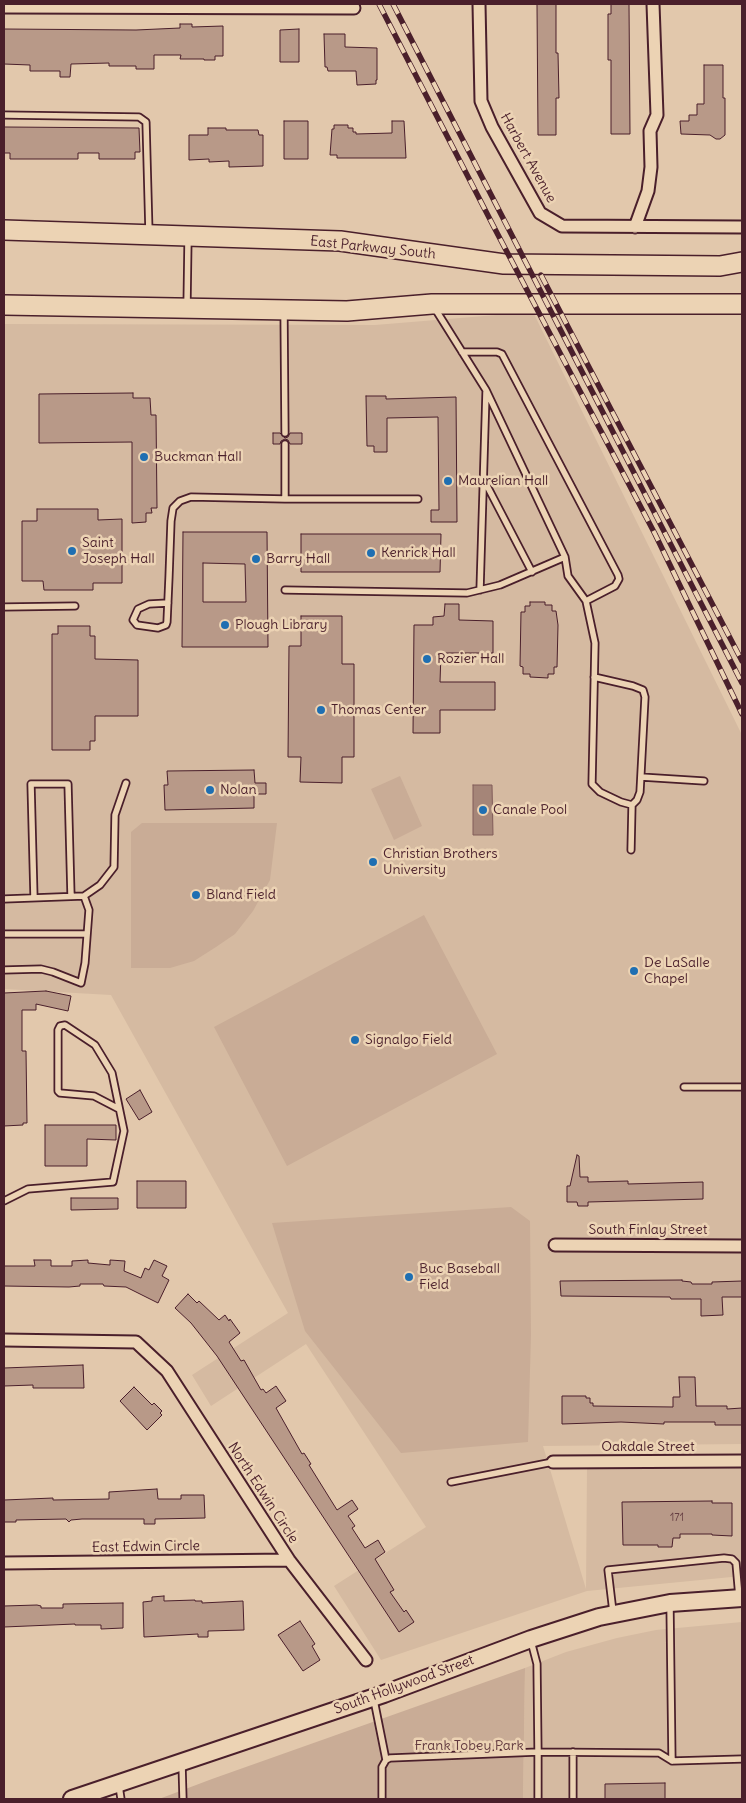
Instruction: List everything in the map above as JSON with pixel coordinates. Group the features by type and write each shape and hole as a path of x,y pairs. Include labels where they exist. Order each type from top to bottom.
{"main road":[{"name":"East Parkway South","path":"4,230 340,241 504,264 720,266 742,262"},
{"path":"4,305 347,311 432,304 742,304"},
{"name":"South Hollywood Street","path":"72,1799 120,1792 182,1762 374,1698 531,1639 586,1621 670,1603 741,1598"}],"street":[{"name":"Harbert Avenue","path":"479,4 481,101 492,127 540,213 562,226 742,226"},
{"path":"635,227 648,191 651,167 650,131 657,114 653,4"},
{"path":"4,7 354,8"},
{"name":"South Finlay Street","path":"555,1245 742,1246"},
{"name":"North Edwin Circle","path":"4,1340 136,1342 167,1370 289,1560 366,1660"},
{"name":"Oakdale Street","path":"553,1462 742,1461"},
{"name":"East Edwin Circle","path":"4,1563 289,1560"}],"lane":[{"path":"4,115 139,117 146,122 150,235"},
{"path":"187,308 188,236"},
{"path":"432,304 486,390 565,557 568,576 586,601 595,643 592,784 600,792 632,805"},
{"path":"284,310 285,433"},
{"path":"462,352 497,352 502,354 618,574 619,579 614,586 586,601"},
{"path":"480,590 486,390"},
{"path":"285,444 285,499"},
{"path":"484,479 532,572"},
{"path":"168,603 149,604 138,609 133,620 137,625 158,628 164,627 167,622 168,603 171,521 173,508 180,501 191,496 285,499 418,499"},
{"path":"285,590 467,593 500,585 565,557"},
{"path":"4,607 75,606"},
{"path":"594,677 633,686 643,690 645,697 640,792 637,800 632,805 631,850"},
{"path":"641,777 704,781"},
{"path":"4,899 84,896 100,885 114,867 115,815 126,783"},
{"path":"34,898 31,784 68,784 71,896"},
{"path":"4,970 41,970 53,972 81,983 85,963 89,910 84,896"},
{"path":"4,934 86,934"},
{"path":"4,1201 28,1189 113,1182 124,1131 112,1073 95,1045 65,1025 60,1026 58,1030 58,1091 94,1096 119,1108"},
{"path":"684,1087 742,1086"},
{"path":"450,1482 553,1462"},
{"path":"614,1614 608,1570 724,1558 732,1559 736,1563 741,1598"},
{"path":"670,1603 672,1761"},
{"path":"531,1639 537,1664 538,1799"},
{"path":"374,1698 386,1760"},
{"path":"573,1752 573,1799"},
{"path":"382,1799 382,1767 386,1760 390,1758 573,1752 659,1753 672,1761 742,1760"},
{"path":"182,1762 183,1799"}],"shaded area":[{"name":"Christian Brothers University","path":"533,312 742,735 742,1444 543,1446 586,1589 587,1469 742,1468 742,1576 587,1591 381,1660 334,1586 426,1527 306,1344 211,1406 192,1375 288,1313 111,995 4,989 4,324 375,325"},
{"name":"Canale Pool","path":"473,785 492,785 493,835 473,835"},
{"path":"742,1622 742,1799 523,1799 525,1668 566,1652 617,1638 656,1630"}],"green space":[{"path":"400,776 422,826 394,840 371,789"},
{"name":"Bland Field","path":"142,823 277,823 270,880 253,911 235,934 194,961 170,968 131,968 131,832"},
{"name":"Signalgo Field","path":"424,915 497,1054 287,1166 214,1027"},
{"name":"Buc Baseball Field","path":"511,1207 530,1221 531,1335 528,1442 401,1453 305,1331 272,1223"},
{"name":"Frank Tobey Park","path":"525,1668 523,1799 159,1799 212,1779"}],"building":[{"path":"537,4 556,4 556,53 558,53 559,98 556,98 556,135 538,135"},
{"path":"611,4 629,4 630,134 611,134 611,60 608,60 608,14 611,14"},
{"path":"180,24 192,24 192,27 223,26 223,56 215,56 215,60 204,60 180,59 181,55 154,55 154,69 136,69 136,66 109,66 109,63 71,64 70,77 60,77 60,71 30,71 30,65 4,64 4,29 136,30 180,28"},
{"path":"299,29 299,62 280,62 280,30"},
{"path":"324,34 345,34 345,47 377,48 376,84 357,85 356,71 328,71 327,67 325,67"},
{"path":"704,65 723,65 725,135 720,139 710,135 681,134 680,121 689,121 689,115 697,115 697,104 704,104"},
{"path":"284,121 308,121 308,159 284,159"},
{"path":"392,121 404,121 406,158 337,158 337,155 330,155 334,125 348,125 348,128 353,128 353,132 356,132 356,134 392,133"},
{"path":"4,127 139,128 140,152 135,152 135,159 99,159 99,153 78,153 78,159 10,159 10,153 4,153"},
{"path":"208,128 258,130 259,135 263,135 263,166 229,167 229,161 189,160 189,135 208,135"},
{"name":"Buckman Hall","path":"133,393 133,398 150,398 151,415 156,415 157,508 151,508 152,513 146,513 146,522 132,523 132,442 39,443 39,394"},
{"name":"Maurelian Hall","path":"366,396 386,396 386,399 456,397 457,522 431,522 431,510 439,510 438,417 387,418 387,452 374,452 374,446 367,446"},
{"path":"273,433 280,433 285,438 290,433 302,433 302,444 290,444 285,439 280,444 273,444"},
{"name":"Saint Joseph Hall","path":"37,509 98,509 98,520 122,519 122,583 93,583 93,590 44,590 43,581 22,581 22,521 37,521"},
{"path":"183,532 267,532 268,647 182,647","holes":["203,563 245,564 246,602 203,602"]},
{"name":"Kenrick Hall","path":"301,534 441,534 440,572 301,572"},
{"path":"530,602 545,602 545,605 552,605 552,611 556,611 558,625 557,667 554,667 554,674 548,674 548,678 530,677 530,674 523,674 523,667 520,666 521,612 525,612 525,606 530,606"},
{"name":"Rozier Hall","path":"445,604 459,604 459,620 493,621 493,653 441,653 440,682 495,682 495,710 440,710 440,733 413,733 414,625 433,625 433,617 444,616"},
{"name":"Thomas Center","path":"301,616 342,616 342,664 354,664 354,757 342,757 342,783 300,782 301,757 288,757 289,646 301,646"},
{"path":"58,626 90,626 90,636 95,636 95,659 138,660 138,716 95,716 95,741 90,741 90,750 52,750 52,634 58,634"},
{"name":"Nolan","path":"254,770 255,783 266,783 266,794 254,794 254,808 165,810 164,785 168,785 167,771"},
{"path":"46,991 71,996 68,1011 36,1004 36,1010 22,1010 22,1051 26,1051 27,1123 4,1126 4,993"},
{"path":"140,1090 152,1112 139,1120 126,1099"},
{"path":"45,1125 116,1125 116,1140 87,1139 87,1166 45,1166"},
{"path":"577,1155 579,1156 580,1177 588,1177 588,1182 628,1181 628,1184 703,1182 703,1199 588,1202 588,1206 578,1206 577,1202 567,1202 567,1186 570,1186"},
{"path":"137,1181 186,1181 186,1208 137,1208"},
{"path":"71,1198 118,1198 118,1209 71,1210"},
{"path":"34,1260 51,1260 51,1266 72,1266 72,1261 88,1260 88,1263 110,1265 110,1260 125,1261 124,1271 141,1278 145,1268 149,1270 154,1260 167,1266 162,1276 169,1280 158,1303 126,1287 104,1286 103,1284 80,1284 80,1286 69,1287 4,1286 4,1266 35,1266"},
{"path":"682,1280 692,1284 742,1281 742,1297 722,1297 723,1315 701,1316 701,1299 561,1296 560,1281"},
{"path":"188,1294 197,1303 199,1301 219,1320 225,1315 229,1321 230,1319 240,1333 229,1342 241,1361 244,1360 261,1390 263,1389 266,1393 276,1386 286,1401 276,1408 337,1510 352,1500 358,1509 348,1516 355,1526 352,1528 365,1548 378,1540 385,1552 375,1559 394,1590 390,1592 404,1612 406,1610 414,1622 399,1632 217,1356 191,1323 175,1308"},
{"path":"83,1365 84,1388 33,1388 33,1385 4,1386 4,1368"},
{"path":"679,1377 695,1377 696,1406 727,1406 727,1409 742,1408 742,1425 715,1425 715,1422 562,1424 562,1396 586,1396 586,1398 590,1398 590,1403 593,1403 593,1406 673,1407 673,1397 680,1397"},
{"path":"134,1387 152,1405 154,1403 162,1411 160,1413 162,1415 147,1430 120,1401"},
{"path":"157,1489 158,1499 181,1499 181,1495 204,1495 205,1518 155,1519 155,1524 144,1524 144,1519 82,1519 69,1522 66,1519 16,1520 16,1522 4,1522 4,1500 53,1498 53,1500 109,1499 109,1492"},
{"path":"712,1501 712,1503 732,1503 732,1536 680,1534 680,1538 673,1538 672,1547 623,1545 622,1502"},
{"path":"164,1596 164,1601 195,1600 202,1601 202,1603 243,1601 244,1630 208,1631 208,1637 198,1637 198,1634 144,1637 143,1602 152,1601 152,1597"},
{"path":"123,1603 123,1628 101,1629 101,1625 75,1624 4,1627 4,1606 37,1605 41,1606 41,1608 63,1608 63,1604"},
{"path":"300,1621 315,1644 312,1646 320,1660 303,1671 278,1635"},
{"path":"665,1783 665,1799 605,1799 605,1784"}],"railway":[{"path":"379,4 655,534 742,714"},
{"path":"393,4 742,683"},
{"path":"541,275 742,661"}],"place":[{"name":"Buckman Hall","path":"144,457"},
{"name":"Maurelian Hall","path":"448,481"},
{"name":"Saint Joseph Hall","path":"72,551"},
{"name":"Kenrick Hall","path":"371,553"},
{"name":"Barry Hall","path":"256,559"},
{"name":"Plough Library","path":"225,625"},
{"name":"Rozier Hall","path":"427,659"},
{"name":"Thomas Center","path":"321,710"},
{"name":"Nolan","path":"210,790"},
{"name":"Canale Pool","path":"483,810"},
{"name":"Christian Brothers University","path":"373,862"},
{"name":"Bland Field","path":"196,895"},
{"name":"De LaSalle Chapel","path":"634,971"},
{"name":"Signalgo Field","path":"355,1040"},
{"name":"Buc Baseball Field","path":"409,1277"}]}
